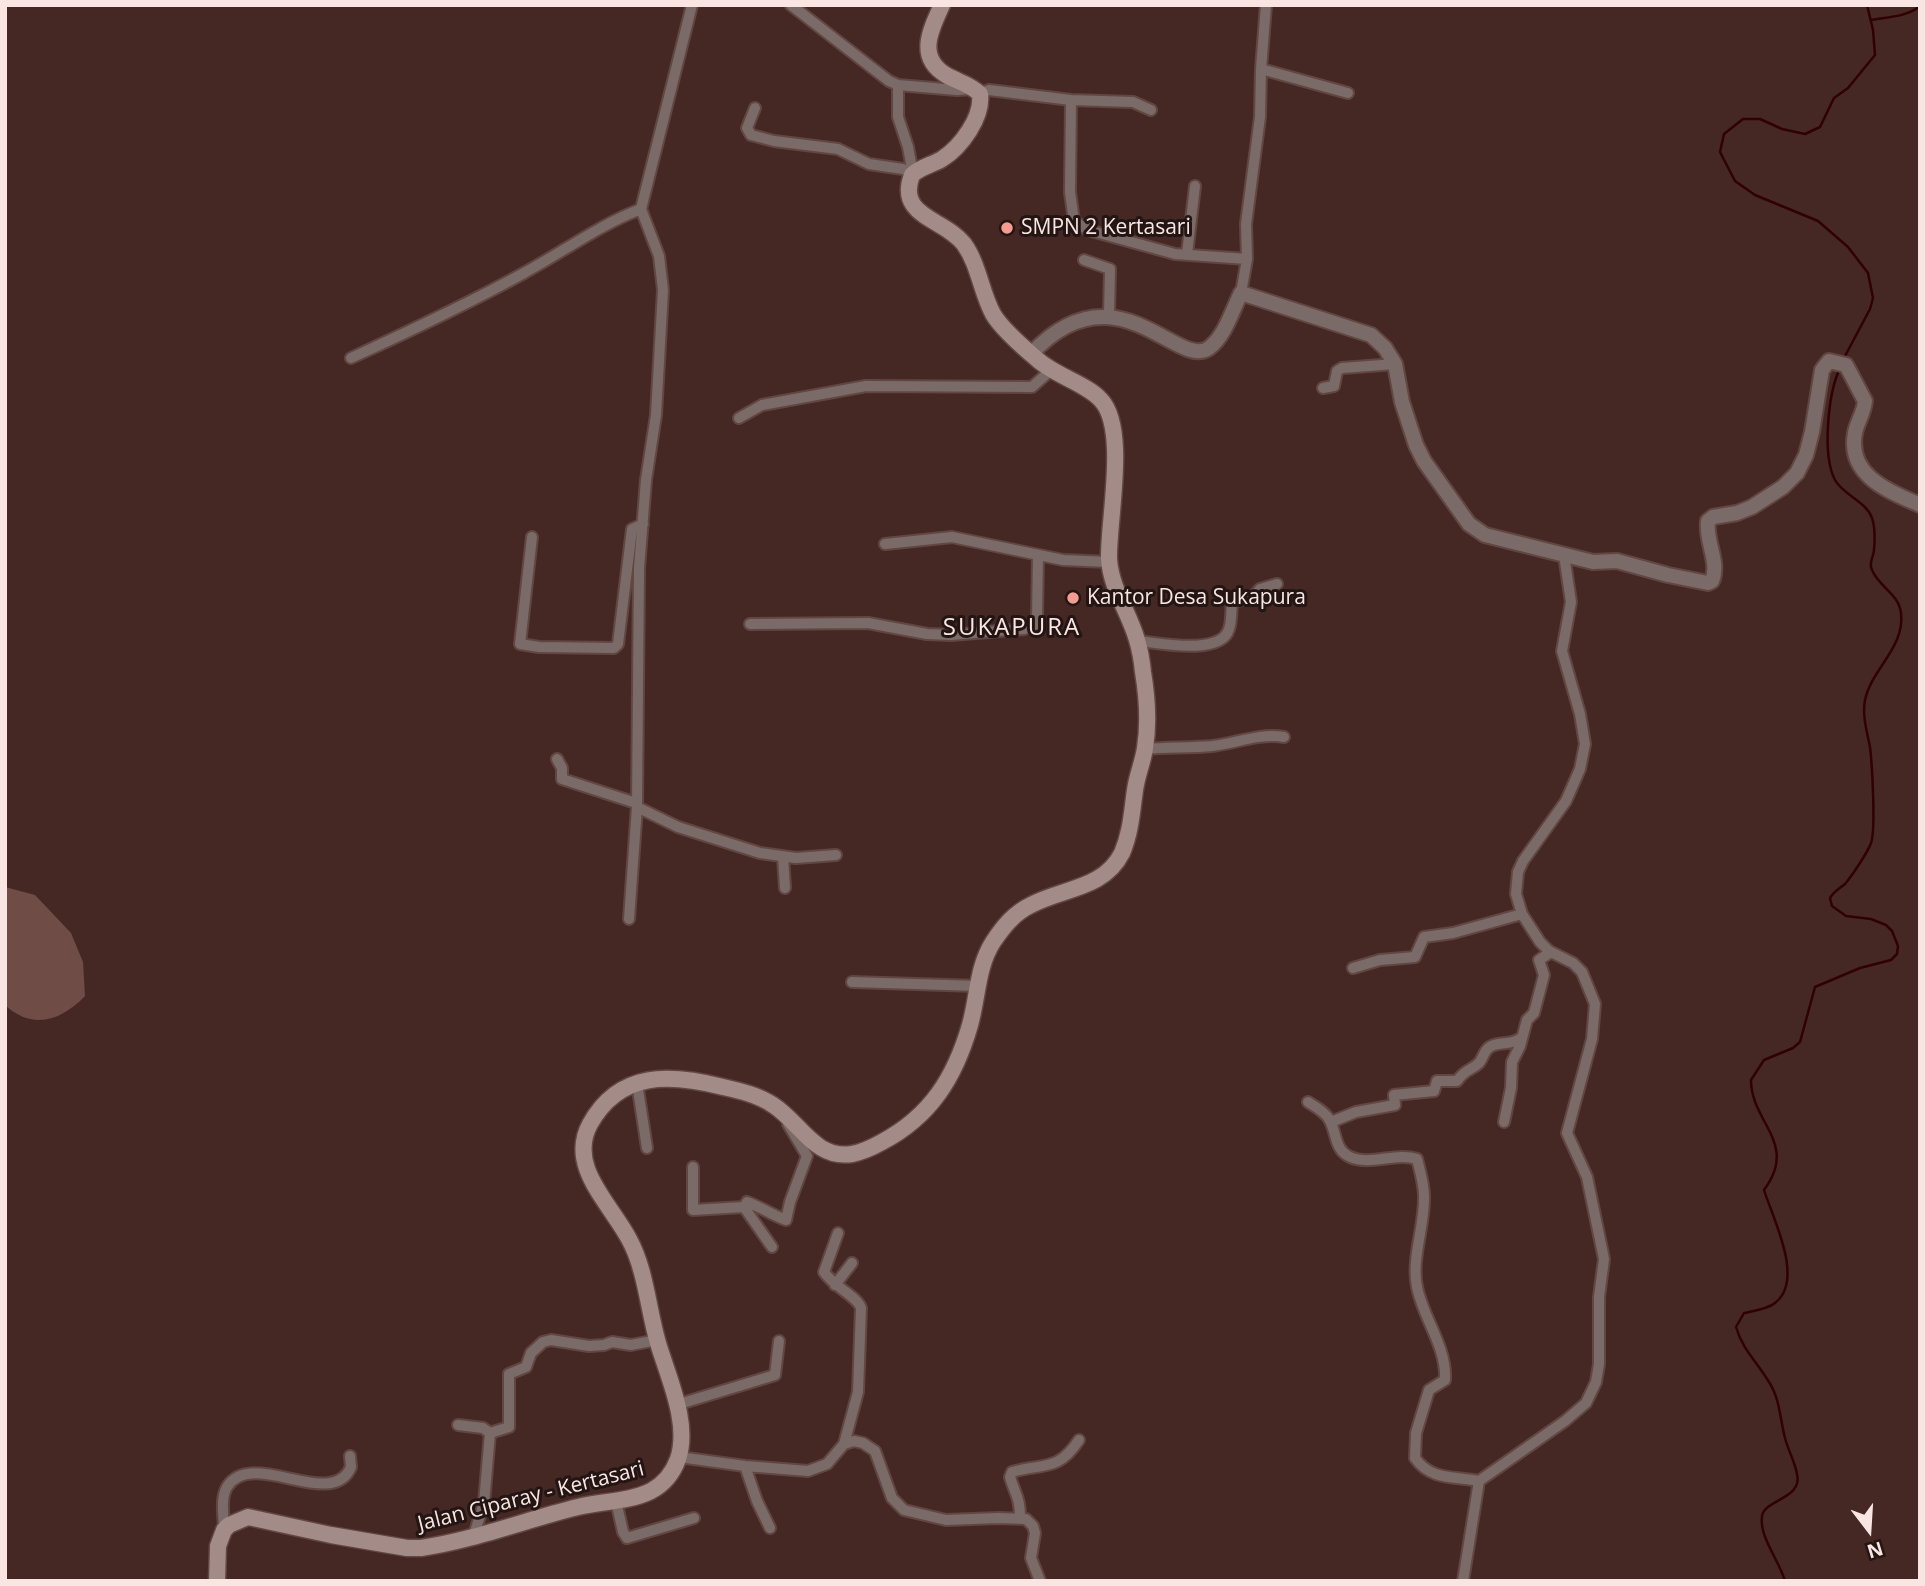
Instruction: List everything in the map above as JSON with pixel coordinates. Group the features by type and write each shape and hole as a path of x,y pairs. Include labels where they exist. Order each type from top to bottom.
{"main road":[{"path":"679,1457 681,1434 676,1405 635,1251 595,1185 582,1157 584,1137 597,1113 615,1093 637,1083 683,1077 755,1096 772,1104 806,1137 821,1148 840,1154 862,1152 907,1127 924,1114 937,1098 953,1069 972,1021 984,959 1009,920 1038,901 1098,879 1118,859 1133,814 1135,789 1145,749 1146,705 1138,641 1116,592 1109,562 1115,454 1110,413 1101,399 1051,370 998,321 991,312 972,260 962,242 943,225 914,208 907,191 913,174 942,159 978,116 981,106 977,91 969,84 944,73 930,59 927,43 942,5"},
{"name":"Jalan Ciparay - Kertasari","path":"224,1530 248,1517 407,1548 433,1546 473,1538 571,1508 640,1495 657,1488 669,1477 679,1457"},
{"path":"217,1581 218,1546 224,1530"}],"street":[{"path":"629,919 637,805 639,568 656,415 663,290 659,256 641,209 692,5"},
{"path":"791,5 889,81 898,85 965,91 989,90 1071,100 1133,102 1152,110"},
{"path":"1031,354 1051,335 1092,317 1109,316 1143,326 1162,338 1195,352 1206,350 1222,334 1241,293 1247,259 1246,224 1260,117 1266,5"},
{"path":"1261,69 1348,93"},
{"path":"898,85 898,117 913,174"},
{"path":"1071,100 1070,192 1074,220 1088,230 1175,254 1247,259"},
{"path":"755,107 747,128 751,135 774,141 838,149 869,164 903,169 913,174"},
{"path":"1187,254 1195,186"},
{"path":"351,358 454,312 585,236 641,209"},
{"path":"1084,260 1110,269 1109,316"},
{"path":"1241,293 1371,335 1385,348 1395,364 1402,402 1424,461 1469,524 1485,535 1594,562 1617,561 1668,575 1708,583 1712,581 1715,574 1707,532 1708,521 1713,517 1752,507 1783,487 1797,473 1806,455 1812,432 1822,370 1829,361 1846,365 1865,401 1854,435 1860,466 1890,493 1920,505"},
{"path":"1323,388 1335,386 1337,371 1342,368 1395,364"},
{"path":"739,418 762,405 866,386 1032,387 1051,370"},
{"path":"532,537 520,644 539,647 614,648 618,644 632,529 643,524"},
{"path":"885,544 951,537 1063,560 1109,562"},
{"path":"750,624 868,624 927,634 951,635 1029,628 1035,625 1037,618 1038,555"},
{"path":"1308,1102 1319,1108 1331,1122 1335,1139 1348,1156 1358,1159 1407,1156 1417,1159 1424,1197 1416,1284 1439,1347 1445,1372 1444,1380 1429,1390 1416,1433 1415,1458 1428,1472 1479,1481 1565,1421 1586,1403 1596,1382 1599,1364 1599,1297 1604,1259 1587,1177 1567,1133 1592,1039 1595,1004 1582,972 1573,963 1551,952 1539,942 1522,914 1516,894 1518,872 1530,850 1566,801 1580,769 1585,744 1580,714 1562,651 1571,602 1564,555"},
{"path":"1138,641 1214,644 1224,638 1229,630 1232,602 1252,598 1260,589 1276,584"},
{"path":"1145,749 1234,743 1259,736 1284,737"},
{"path":"557,759 562,768 562,779 637,805 678,827 783,858 836,855"},
{"path":"783,858 785,888"},
{"path":"1353,968 1380,960 1415,957 1424,937 1453,933 1522,914"},
{"path":"1504,1122 1513,1062 1527,1020 1534,1013 1545,975 1539,960 1551,952"},
{"path":"852,982 978,986"},
{"path":"1331,1122 1356,1112 1395,1105 1394,1095 1406,1095 1411,1091 1434,1091 1437,1081 1457,1081 1463,1072 1479,1063 1493,1045 1513,1044 1521,1038"},
{"path":"637,1083 647,1148"},
{"path":"744,1207 747,1202 751,1203 786,1220 807,1156 787,1122 786,1115"},
{"path":"693,1167 693,1210 744,1207"},
{"path":"744,1207 772,1247"},
{"path":"679,1457 745,1466 817,1469 827,1464 844,1444 858,1392 861,1308 856,1298 835,1285 824,1272 838,1233"},
{"path":"835,1285 852,1263"},
{"path":"490,1433 509,1427 509,1374 526,1367 531,1353 543,1342 551,1340 594,1346 617,1342 631,1345 657,1340"},
{"path":"676,1405 775,1375 779,1341"},
{"path":"458,1425 483,1428 490,1433"},
{"path":"473,1538 484,1503 490,1433"},
{"path":"1020,1518 1019,1495 1012,1486 1012,1472 1058,1463 1072,1451 1079,1440"},
{"path":"844,1444 854,1441 863,1443 875,1451 892,1498 904,1510 946,1520 1020,1518 1033,1526 1035,1533 1031,1558 1040,1581"},
{"path":"224,1530 223,1500 228,1487 235,1480 262,1473 320,1485 343,1478 351,1467 350,1456"},
{"path":"745,1466 770,1528"},
{"path":"1463,1581 1479,1481"},
{"path":"616,1501 622,1532 627,1538 694,1518"}],"shaded area":[{"path":"5,887 35,895 71,933 83,962 85,996 57,1016 37,1020 26,1018 5,1005"}],"waterway":[{"path":"1844,358 1870,309 1873,298 1868,273 1848,247 1818,221 1755,195 1735,181 1720,152 1724,134 1743,119 1760,119 1782,129 1805,134 1820,127 1834,98 1848,88 1875,55 1867,5"},
{"path":"1871,20 1903,14 1920,6"},
{"path":"1785,1581 1763,1532 1762,1516 1765,1510 1794,1489 1797,1474 1773,1389 1746,1349 1736,1327 1744,1313 1775,1303 1784,1293 1787,1280 1784,1249 1764,1190 1773,1174 1777,1159 1775,1146 1758,1109 1751,1080 1764,1060 1793,1048 1800,1042 1815,987 1860,968 1891,960 1897,954 1898,946 1892,931 1886,925 1871,919 1846,916 1832,906 1830,898 1848,881 1871,843 1873,781 1864,706 1874,678 1893,647 1901,625 1897,601 1875,576 1871,567 1875,542 1872,518 1865,507 1843,490 1831,469 1828,425 1839,370"}],"place":[{"name":"SMPN 2 Kertasari","path":"1007,228"},
{"name":"Kantor Desa Sukapura","path":"1073,598"}],"district":[{"name":"SUKAPURA","path":"1012,628"}]}
